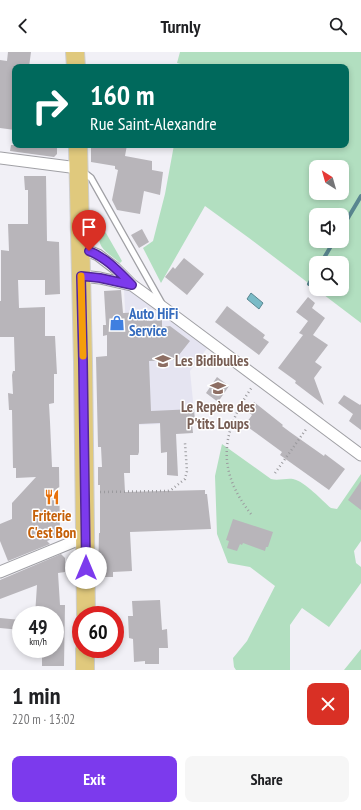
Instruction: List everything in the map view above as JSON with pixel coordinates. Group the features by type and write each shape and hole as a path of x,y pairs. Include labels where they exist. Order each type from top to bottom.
{"main road":[{"path":"75,52 76,64"},
{"path":"78,148 81,248 86,606"},
{"path":"85,658 85,670"}],"street":[{"path":"0,158 78,168"},
{"path":"81,248 98,255 115,268 132,285 361,455"},
{"path":"81,276 100,278 132,285"},
{"path":"0,572 86,537"}],"lane":[{"path":"78,168 91,178 164,308"}],"path":[{"path":"252,514 240,500 233,487 228,472 227,458 228,442 235,414 258,378"},
{"path":"275,473 313,419"},
{"path":"85,492 172,490 185,479 188,471 185,443"}],"shaded area":[{"name":"Les Bidibulles","path":"132,285 211,343 190,371 195,421 192,423 131,425 124,289"}],"green space":[{"path":"180,52 361,52 361,323 325,296 349,296 349,256 309,256 309,284 205,206 161,283 143,248 153,241 165,194 173,148 349,148 349,64 181,64 177,63"},
{"path":"98,225 102,226 122,261 120,263 105,251 100,244"},
{"path":"222,444 271,479 293,479 298,481 331,508 337,509 361,474 361,541 354,551 356,563 361,567 361,583 329,627 302,608 290,625 290,670 236,670 234,667 233,658 247,641 275,586 250,567 228,563 217,534 215,476"},
{"path":"361,649 361,670 344,670"}],"water":[{"path":"251,293 263,303 259,309 247,299"}],"building":[{"path":"8,52 31,52 29,64 12,64 12,130 0,128 0,60 7,61"},
{"path":"12,145 12,148 57,148 57,154 54,157 10,151"},
{"path":"91,148 126,148 125,156 152,161 152,170 163,172 160,195 144,191 140,214 117,210 112,200 118,170 115,169 115,166 91,162"},
{"path":"24,176 46,176 47,241 59,242 60,294 45,295 45,280 18,280 19,308 45,307 45,336 55,336 57,374 54,374 54,403 49,404 52,467 59,467 60,536 47,541 50,544 8,561 0,541 0,524 12,519 12,503 36,477 16,478 16,468 13,468 12,410 9,410 8,393 13,394 12,375 13,371 15,371 14,337 0,337 1,250 9,251 8,224 28,224 28,190 25,190"},
{"path":"142,229 149,242 139,248 131,235"},
{"path":"184,258 204,274 187,295 165,277 173,267 175,269"},
{"path":"121,290 123,313 146,312 147,321 162,320 162,327 170,326 190,341 175,360 149,361 151,411 194,409 195,421 192,423 193,433 176,434 178,476 167,475 167,452 161,453 160,423 139,424 139,452 138,455 130,455 130,473 124,473 125,492 205,490 205,494 207,494 211,529 130,532 132,571 113,572 113,577 98,577 100,485 98,485 98,467 102,467 101,447 98,447 96,357 107,356 107,335 103,336 103,325 106,325 104,291"},
{"path":"308,297 315,303 312,308 325,318 313,335 328,345 315,362 322,367 314,378 324,405 278,368 303,335 299,333 308,321 296,312"},
{"path":"227,306 265,335 263,338 269,342 259,355 215,322"},
{"path":"217,377 229,386 218,402 206,393"},
{"path":"344,395 360,405 361,404 361,430 349,421 353,414 338,403"},
{"path":"254,402 290,432 324,456 325,454 345,469 329,490 280,455 282,452 245,425 252,415 247,411"},
{"path":"361,481 361,510 348,500"},
{"path":"233,519 273,532 268,547 266,547 265,551 243,543 242,545 240,544 237,551 227,548 229,541 226,540"},
{"path":"61,554 65,558 65,572 58,573 60,605 65,605 64,666 42,666 42,658 64,658 64,606 36,606 37,585 0,599 0,580"},
{"path":"160,600 162,630 167,629 168,648 159,648 159,664 145,664 145,661 134,662 133,639 129,638 128,616 133,616 132,601"},
{"path":"0,618 12,619 12,629 0,628"}],"waterway":[{"path":"349,216 361,196"},
{"path":"325,256 330,248"}],"slow traffic":[{"path":"81,276 83,356"}],"place":[{"name":"Auto HiFi Service","path":"117,323"},
{"name":"Les Bidibulles","path":"163,361"},
{"name":"Le Repère des P'tits Loups","path":"218,388"},
{"name":"Friterie C'est Bon","path":"52,497"}],"route":[{"path":"86,568 81,276 100,278 132,285 115,268 98,255 89,251"}]}
